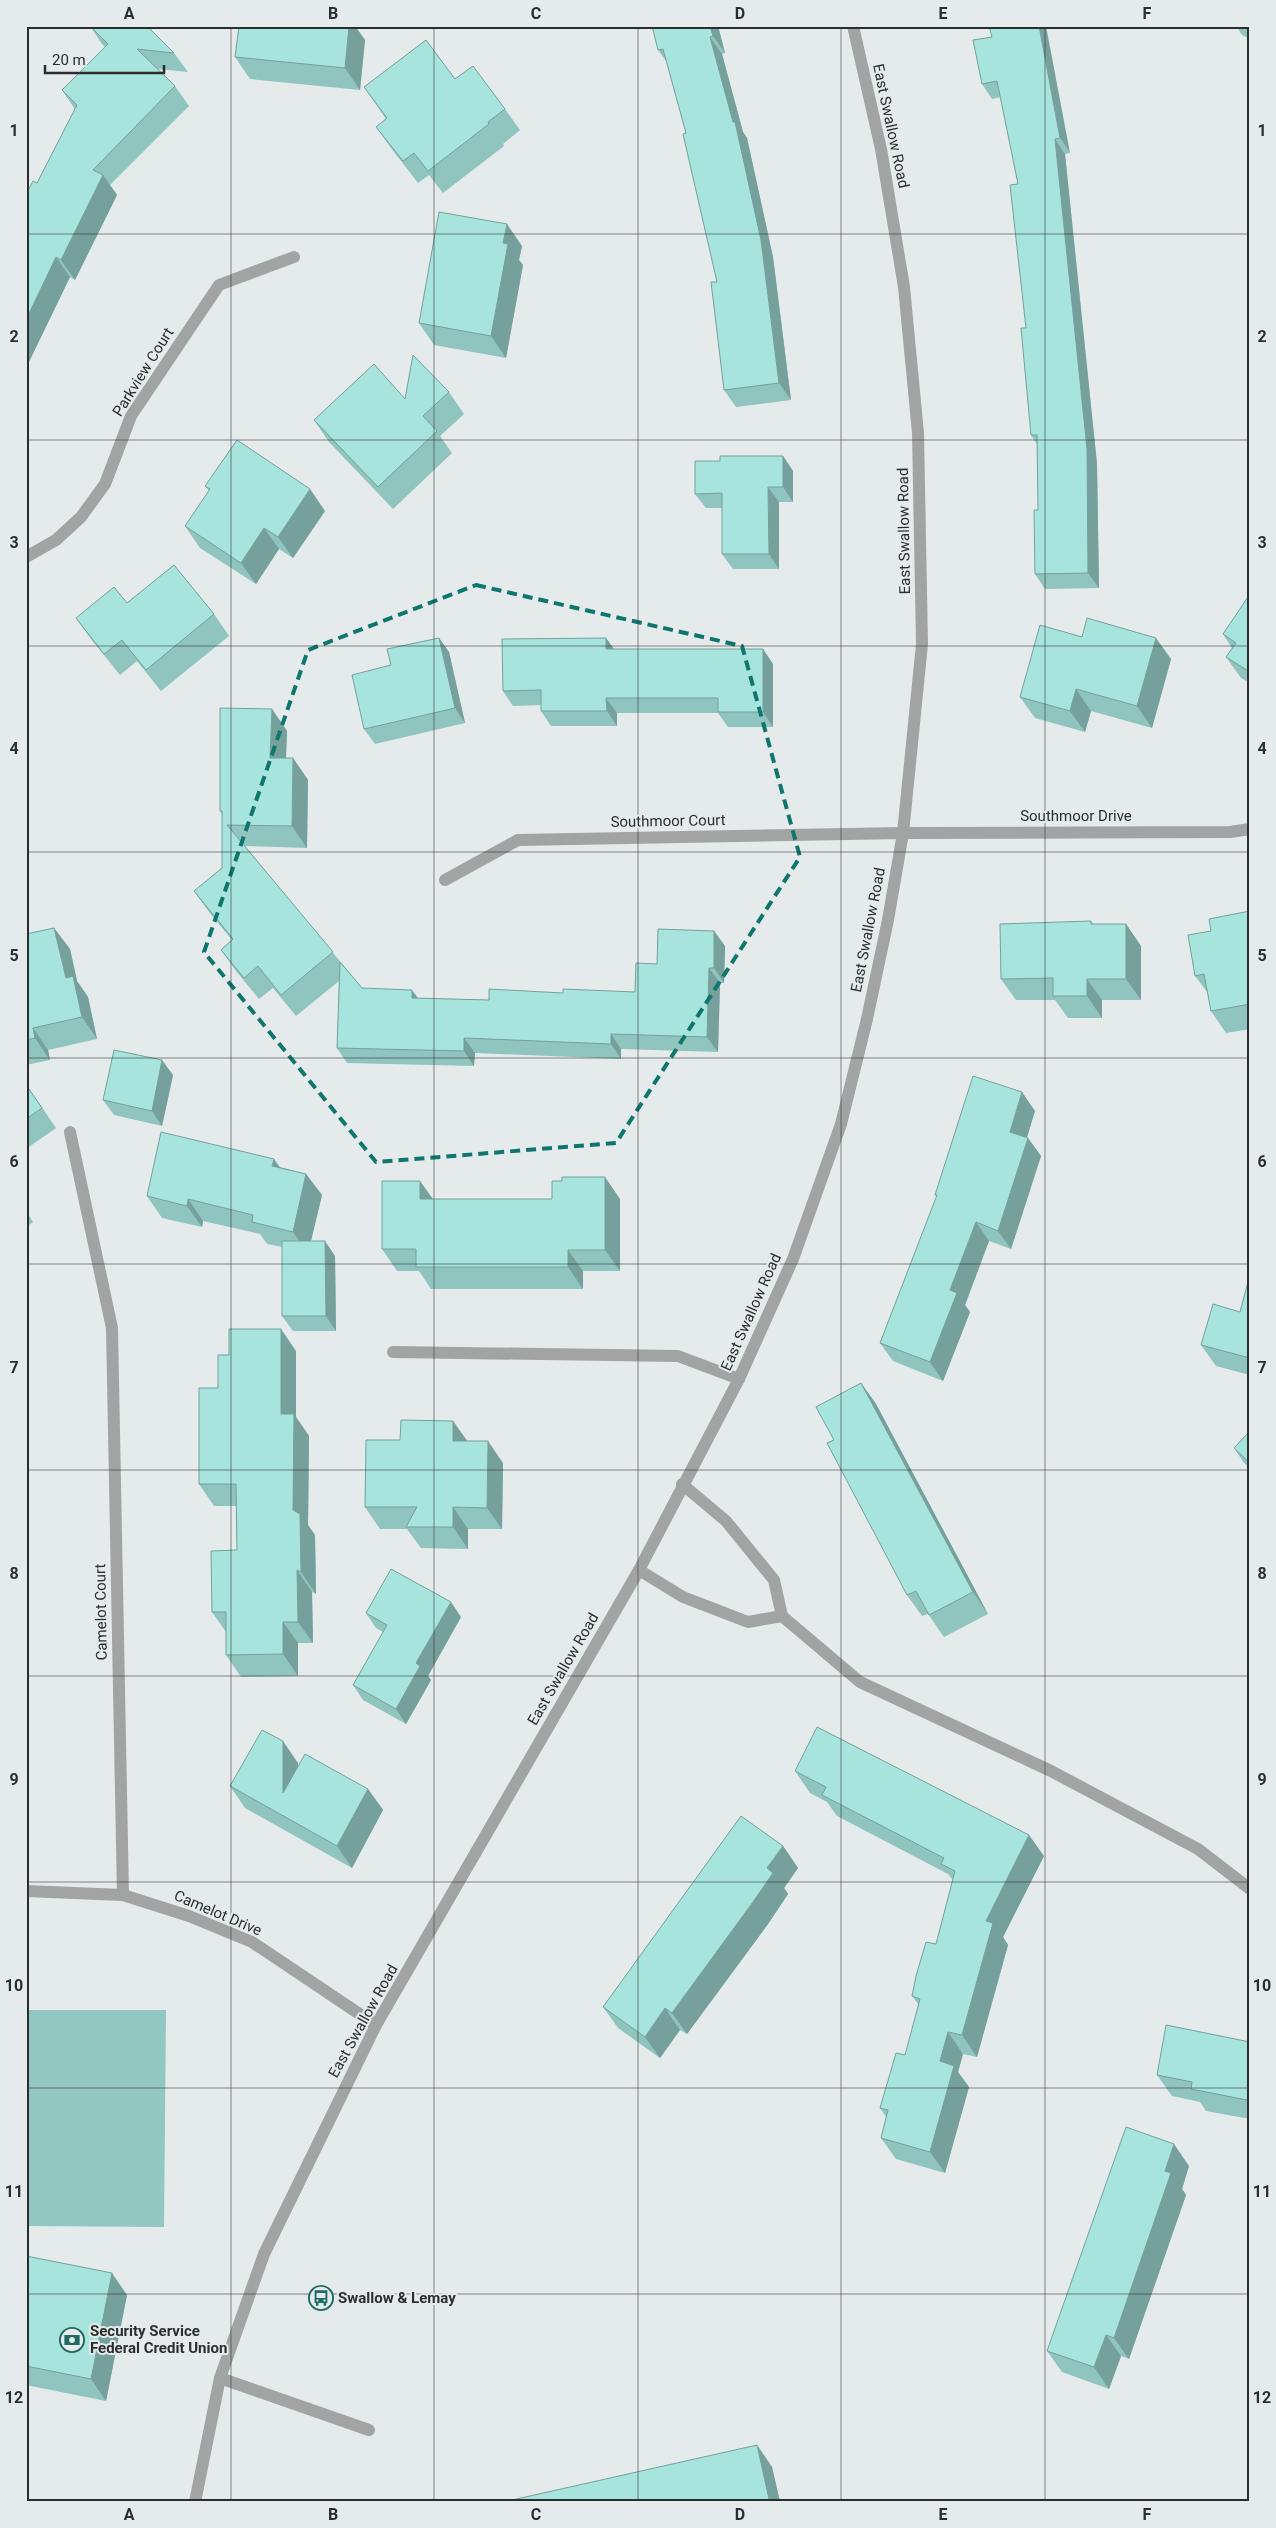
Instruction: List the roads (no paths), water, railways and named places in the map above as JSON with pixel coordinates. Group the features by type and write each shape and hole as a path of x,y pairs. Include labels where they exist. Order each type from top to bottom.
{"street":[{"name":"East Swallow Road","path":"195,2502 220,2378 264,2254 376,2025 639,1570 682,1484 739,1379 793,1259 841,1124 877,974 902,833 922,644 918,433 904,287 881,148 853,26"},
{"name":"Parkview Court","path":"26,557 56,540 81,518 105,484 131,416 219,285 294,258"},
{"name":"Southmoor Drive","path":"902,833 1220,832 1250,830"},
{"name":"Southmoor Court","path":"445,880 518,840 902,833"},
{"name":"Camelot Court","path":"70,1132 112,1328 123,1895"},
{"path":"393,1352 678,1356 739,1379"},
{"path":"682,1484 726,1521 774,1580 782,1616 860,1682 1051,1771 1198,1849 1250,1889"},
{"path":"639,1570 683,1597 748,1622 782,1616"},
{"name":"Camelot Drive","path":"26,1891 123,1895 189,1916 252,1942 376,2025"},
{"path":"220,2378 369,2430"}],"place":[{"name":"Swallow & Lemay","path":"321,2298"},
{"name":"Security Service Federal Credit Union","path":"72,2340"}]}
